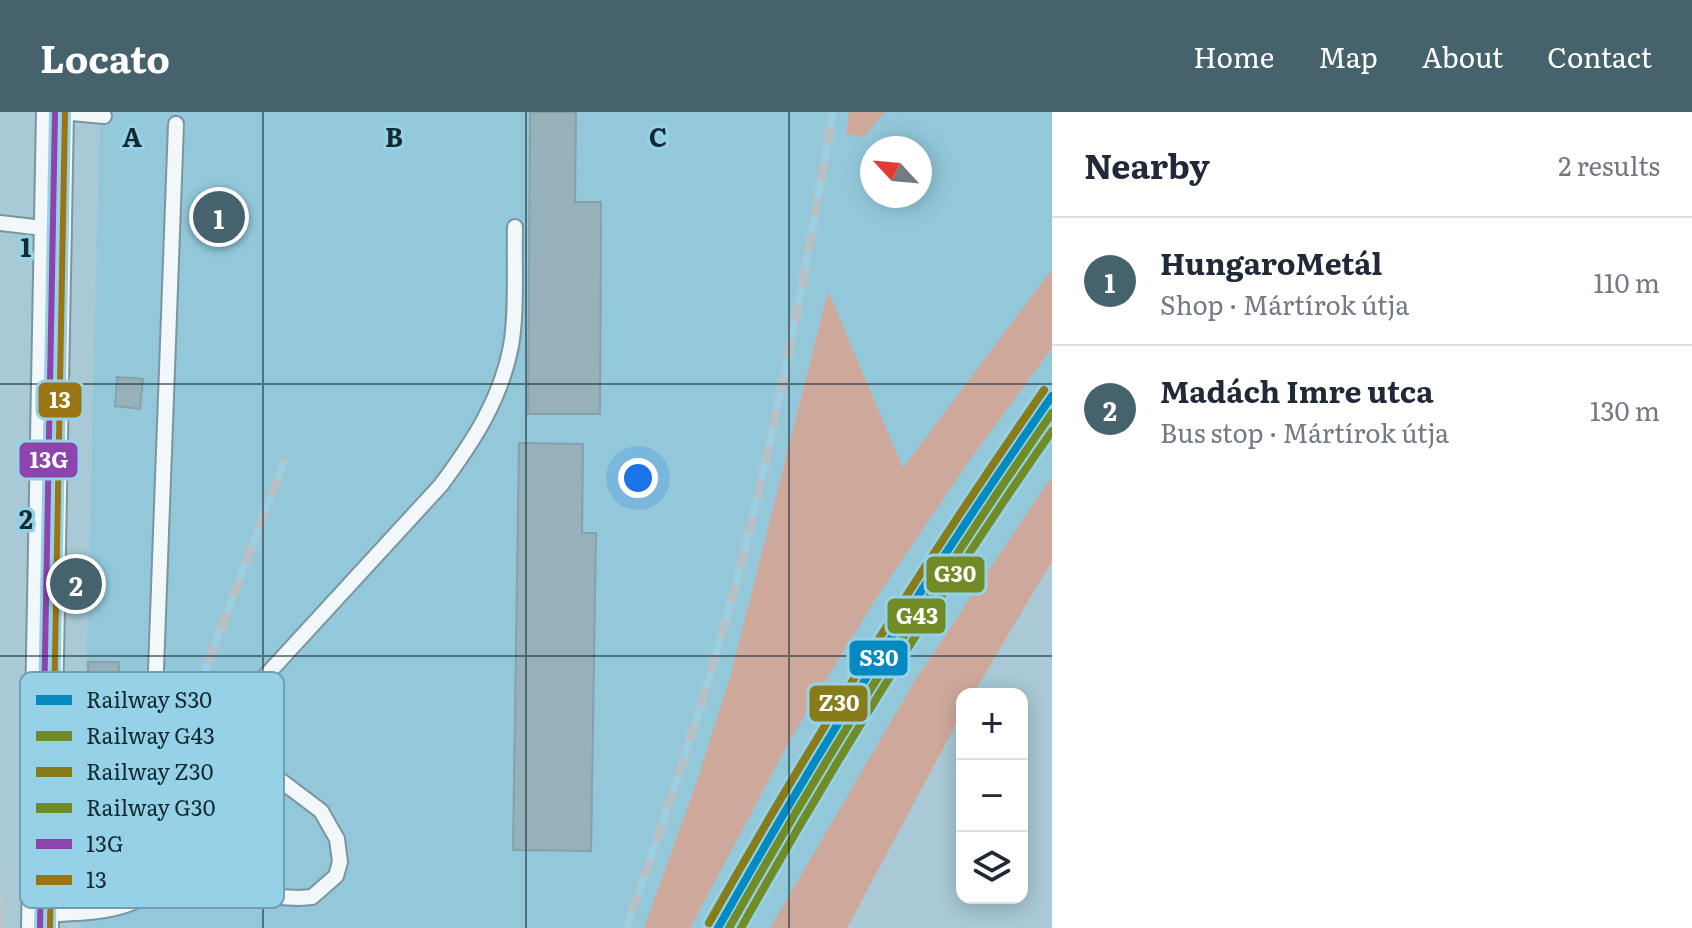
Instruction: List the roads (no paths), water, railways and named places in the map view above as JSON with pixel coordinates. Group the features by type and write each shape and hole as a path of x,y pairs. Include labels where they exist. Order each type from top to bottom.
{"street":[{"path":"45,672 55,112"}],"lane":[{"path":"61,112 104,116"},
{"path":"156,672 176,124"},
{"path":"0,223 53,229"},
{"path":"269,672 441,485 479,429 497,395 512,343 515,227"},
{"path":"284,783 321,811 337,839 340,862 336,876 312,897 284,897"},
{"path":"40,922 109,908"}],"railway":[{"path":"626,928 688,747 741,564 792,339 833,112"},
{"path":"205,672 284,461"}],"rail line":[{"name":"Z30","path":"709,923 870,653 1044,390"},
{"name":"S30","path":"718,928 879,658 1052,396"},
{"name":"G43","path":"729,928 884,667 1052,413"},
{"name":"G30","path":"741,928 890,676 1052,431"}],"place":[{"name":"HungaroMetál","path":"219,217"},
{"name":"Madách Imre utca","path":"76,584"}]}
